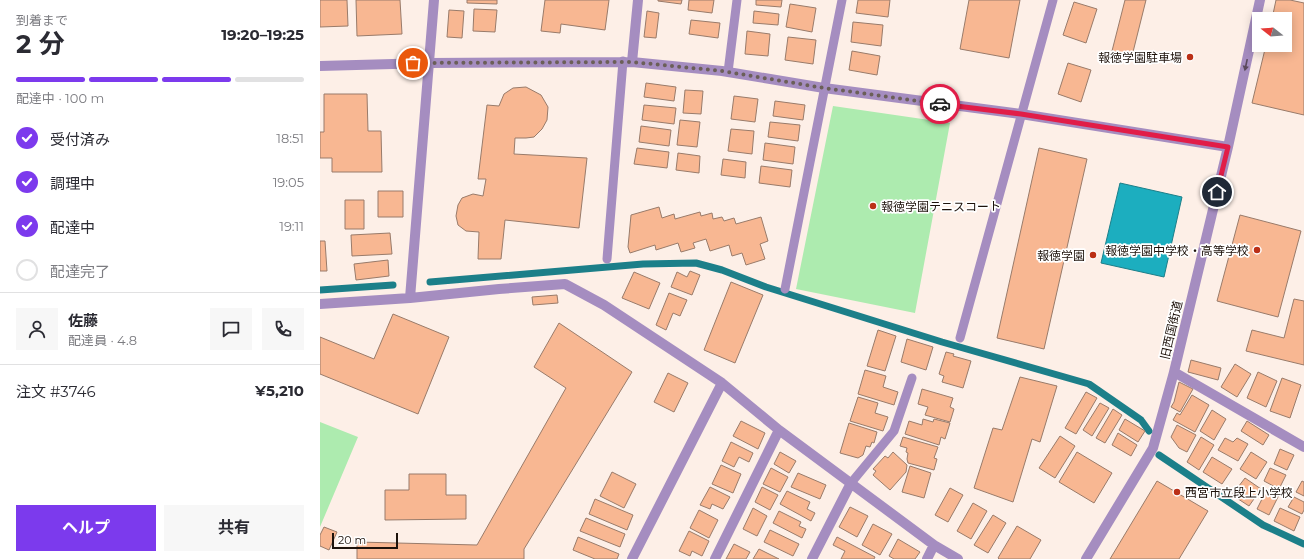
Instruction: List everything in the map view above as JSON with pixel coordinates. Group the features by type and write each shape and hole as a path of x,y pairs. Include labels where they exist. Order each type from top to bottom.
{"street":[{"path":"410,298 434,0"},
{"path":"627,61 638,0"},
{"name":"旧西国街道","path":"1260,0 1228,147 1174,372 1304,447"},
{"path":"320,66 429,63 627,61 728,72 824,88 1021,114 1228,147"},
{"path":"320,304 410,298 564,284 604,304 722,383 779,430 934,545 958,559"},
{"path":"1086,559 1152,448 1174,372"},
{"path":"632,559 722,383"},
{"path":"715,559 779,430"},
{"path":"812,559 851,483"},
{"path":"927,559 934,545"}],"lane":[{"path":"728,72 737,0"},
{"path":"785,289 842,0"},
{"path":"960,338 1053,0"},
{"path":"607,259 627,61"},
{"path":"851,483 894,431 912,378"}],"green space":[{"name":"報徳学園テニスコート","path":"833,106 950,123 915,313 796,289"},
{"path":"320,422 358,437 320,527"}],"water":[{"path":"1120,183 1182,197 1164,277 1101,263"}],"building":[{"path":"320,0 347,0 348,26 320,27"},
{"path":"356,0 400,0 402,34 357,36"},
{"path":"467,0 497,0 497,4 467,3"},
{"path":"545,0 609,0 605,30 561,24 560,33 541,31"},
{"path":"658,0 682,0 681,4"},
{"path":"689,0 714,0 712,13 688,10"},
{"path":"756,0 782,0 781,7 756,5"},
{"path":"858,0 890,0 888,17 856,13"},
{"path":"969,0 1020,0 1009,58 960,49"},
{"path":"1125,0 1146,0 1132,56 1112,51"},
{"path":"1276,0 1290,0 1304,3 1304,115 1252,103 1264,52 1292,52 1292,12 1273,12"},
{"path":"1074,2 1097,9 1086,43 1063,35"},
{"path":"790,4 816,8 812,32 786,27"},
{"path":"474,9 497,10 495,32 473,31"},
{"path":"449,10 464,11 462,38 447,37"},
{"path":"647,11 659,13 656,38 644,37"},
{"path":"754,11 779,14 778,25 753,23"},
{"path":"691,20 720,23 718,38 689,34"},
{"path":"853,22 883,25 881,46 851,42"},
{"path":"747,31 770,34 768,56 745,54"},
{"path":"788,37 816,40 813,64 785,60"},
{"path":"852,51 880,56 877,75 849,70"},
{"path":"1068,63 1091,70 1081,102 1058,94"},
{"path":"646,83 676,87 674,101 644,97"},
{"path":"526,87 541,95 548,107 547,120 542,129 534,137 515,138 514,154 587,158 579,228 505,220 501,259 478,259 479,232 466,231 458,225 456,216 458,205 462,198 473,194 483,196 486,179 478,179 487,105 499,106 504,94 513,88"},
{"path":"685,90 703,91 701,114 683,113"},
{"path":"324,94 367,94 368,131 381,131 382,172 332,172 332,158 320,158 320,132 324,132"},
{"path":"734,96 758,99 755,122 731,119"},
{"path":"775,101 805,105 803,120 773,116"},
{"path":"644,105 676,108 674,124 642,120"},
{"path":"680,120 700,122 697,147 677,145"},
{"path":"770,122 800,125 798,141 768,137"},
{"path":"641,126 671,130 669,146 639,142"},
{"path":"731,129 754,131 752,154 728,151"},
{"path":"765,143 795,147 793,164 763,160"},
{"path":"637,148 669,152 667,168 634,164"},
{"path":"1039,148 1087,159 1044,349 997,338"},
{"path":"678,153 700,156 699,173 676,170"},
{"path":"723,159 746,162 745,178 721,175"},
{"path":"761,166 792,170 790,187 759,183"},
{"path":"378,191 403,191 403,217 378,217"},
{"path":"345,200 364,200 364,229 345,229"},
{"path":"659,207 662,218 674,214 675,219 700,212 701,216 712,213 713,219 722,217 724,221 734,218 736,224 761,217 768,241 760,244 765,259 746,265 742,253 732,256 729,245 710,251 706,239 693,243 695,248 681,252 678,243 656,250 655,245 630,253 628,247 631,215"},
{"path":"1240,215 1301,231 1278,317 1217,301"},
{"path":"390,233 392,254 352,256 351,235"},
{"path":"320,241 325,241 327,271 320,271"},
{"path":"388,260 389,276 356,280 354,264"},
{"path":"690,271 700,275 692,295 671,287 677,272 687,277"},
{"path":"634,272 660,283 649,309 622,298"},
{"path":"731,282 763,295 735,363 704,350"},
{"path":"669,293 687,300 680,316 673,313 666,330 656,325"},
{"path":"557,295 558,303 533,305 532,297"},
{"path":"1294,299 1304,301 1304,365 1246,351 1252,330 1284,338"},
{"path":"393,314 449,337 418,414 320,374 320,337 374,359"},
{"path":"559,323 632,372 524,549 524,559 357,559 357,542 477,545 566,388 534,367"},
{"path":"878,330 896,336 885,371 867,366"},
{"path":"907,339 933,347 926,370 901,362"},
{"path":"946,352 954,354 953,356 971,361 963,388 942,382 944,376 939,374"},
{"path":"1191,360 1221,368 1218,380 1188,372"},
{"path":"1235,364 1251,374 1237,397 1221,387"},
{"path":"865,370 886,376 883,387 898,392 894,405 858,394"},
{"path":"1258,372 1277,381 1266,407 1247,398"},
{"path":"668,373 688,383 674,412 654,402"},
{"path":"1020,377 1057,386 1040,442 1032,439 1013,502 974,488 993,428 1002,430"},
{"path":"1282,378 1301,385 1290,418 1270,411"},
{"path":"1179,382 1193,389 1180,412 1171,407 1174,402"},
{"path":"922,389 953,398 950,407 954,409 950,422 925,415 928,407 918,404"},
{"path":"1086,392 1097,398 1076,434 1065,428"},
{"path":"1192,395 1209,405 1195,432 1173,420 1177,413 1180,415"},
{"path":"858,397 878,403 875,413 888,417 883,431 850,421"},
{"path":"1100,403 1109,408 1092,436 1083,430"},
{"path":"1113,409 1122,415 1105,443 1096,438"},
{"path":"1212,410 1226,419 1214,440 1200,431"},
{"path":"923,419 933,422 934,419 950,423 945,439 941,437 939,445 905,434 909,421 922,425"},
{"path":"1125,419 1145,431 1138,442 1119,430"},
{"path":"741,421 765,433 758,449 733,436"},
{"path":"1247,421 1269,435 1263,445 1241,431"},
{"path":"849,423 877,432 874,443 872,442 870,447 866,446 863,455 858,458 840,453"},
{"path":"1177,425 1196,435 1187,452 1179,448 1171,437"},
{"path":"1118,433 1137,445 1131,456 1112,445"},
{"path":"1060,436 1075,446 1055,478 1039,468"},
{"path":"903,437 938,447 934,458 937,459 934,470 908,463 908,453 906,452 907,448 900,446"},
{"path":"1201,437 1214,445 1199,470 1187,462"},
{"path":"1225,438 1233,442 1237,438 1248,444 1238,461 1218,450"},
{"path":"731,442 753,453 749,462 739,457 734,467 722,461"},
{"path":"1280,449 1294,455 1287,470 1274,464"},
{"path":"780,452 796,461 789,473 774,464"},
{"path":"893,452 907,465 906,472 890,490 873,475 876,471 873,469 885,456 888,458"},
{"path":"1077,452 1112,473 1094,503 1059,482"},
{"path":"1251,452 1267,462 1256,479 1240,469"},
{"path":"1212,457 1232,469 1222,484 1203,472"},
{"path":"721,465 741,474 733,493 712,484"},
{"path":"910,466 931,473 924,498 902,492"},
{"path":"771,468 788,477 780,492 763,484"},
{"path":"1270,468 1286,475 1279,489 1264,481"},
{"path":"612,472 636,484 624,508 600,496"},
{"path":"798,473 826,485 820,499 791,487"},
{"path":"409,474 446,474 446,495 466,495 466,519 385,520 385,490 409,490"},
{"path":"1245,478 1261,489 1249,506 1232,495"},
{"path":"1157,481 1208,511 1179,559 1110,559"},
{"path":"1302,481 1304,482 1304,496 1296,492"},
{"path":"710,487 730,497 723,509 712,504 710,509 700,505"},
{"path":"762,487 778,495 770,510 755,502"},
{"path":"950,488 963,495 948,522 935,515"},
{"path":"1267,489 1279,495 1269,515 1257,509"},
{"path":"787,491 810,502 807,509 815,513 811,521 780,504"},
{"path":"1294,497 1304,502 1304,510 1302,514 1288,507"},
{"path":"595,499 633,515 627,530 589,514"},
{"path":"973,503 987,511 971,539 957,531"},
{"path":"850,507 868,516 857,537 839,527"},
{"path":"753,508 767,516 757,536 743,529"},
{"path":"1280,508 1300,517 1294,531 1274,521"},
{"path":"699,510 718,520 709,538 690,528"},
{"path":"779,511 801,522 799,526 806,529 802,538 773,523"},
{"path":"993,515 1006,523 988,553 974,545"},
{"path":"586,518 625,534 620,547 580,531"},
{"path":"873,524 892,534 880,555 862,545"},
{"path":"1017,526 1041,540 1030,559 999,559 998,558"},
{"path":"324,527 337,532 329,550 320,546 320,535"},
{"path":"770,530 799,544 793,556 764,542"},
{"path":"689,531 709,541 702,556 692,551 690,556 679,551"},
{"path":"578,537 619,554 617,559 595,559 573,550"},
{"path":"837,537 875,557 874,559 841,559 845,551 833,545"},
{"path":"898,539 920,552 915,559 894,559 889,556"},
{"path":"734,544 750,552 746,559 726,559"},
{"path":"759,549 779,559 753,559"}],"waterway":[{"path":"430,282 643,264 696,263 722,270 766,287 942,342 1089,384 1141,420 1149,431"},
{"path":"320,290 393,285"},
{"path":"1159,455 1263,525 1304,544"}],"way so far":[{"path":"413,63 623,61 722,71 824,88 940,104"}],"place":[{"name":"報徳学園駐車場","path":"1190,57"},
{"name":"報徳学園テニスコート","path":"873,206"},
{"name":"報徳学園中学校・高等学校","path":"1257,250"},
{"name":"報徳学園","path":"1093,255"},
{"name":"西宮市立段上小学校","path":"1177,492"}],"route":[{"path":"940,104 1021,114 1228,147 1217,192"}]}
